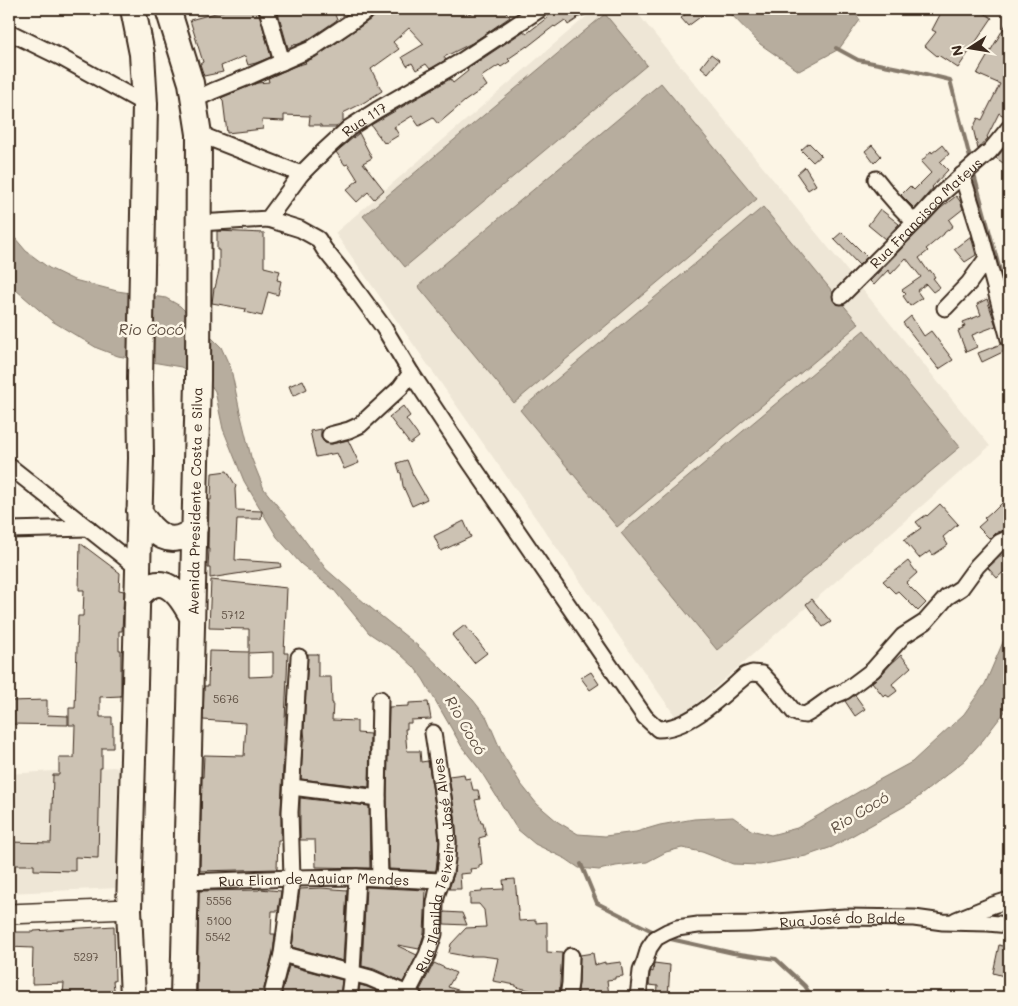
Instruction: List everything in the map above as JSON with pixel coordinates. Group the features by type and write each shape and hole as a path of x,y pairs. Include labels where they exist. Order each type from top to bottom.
{"main road":[{"path":"133,9 142,54 145,104 140,378 141,458 130,909 133,997"},
{"name":"Avenida Presidente Costa e Silva","path":"168,9 190,83 199,134 198,380 183,997"},
{"path":"139,512 151,529 164,537 175,539 182,537 189,534 195,528"},
{"path":"137,598 152,585 161,584 167,586 179,596 192,617"}],"street":[{"path":"266,9 282,62"},
{"path":"194,100 311,49 348,16 369,9"},
{"name":"Rua 117","path":"268,219 302,174 349,128 376,110 460,62 538,9"},
{"path":"9,32 60,57 145,104"},
{"name":"Rua Francisco Mateus","path":"841,296 941,194 990,151 1009,128"},
{"path":"199,134 302,174"},
{"path":"962,175 1009,339"},
{"path":"876,179 899,208 915,222"},
{"path":"199,223 268,219 300,229 318,240 384,328 411,373 470,462 645,717 658,729 679,726 692,719 746,675 752,673 762,674 794,712 806,715 833,696 845,691 873,670 904,636 925,622 947,597 961,588 977,566 1000,542 1009,538"},
{"path":"945,308 969,283 987,258"},
{"path":"330,435 360,425 400,388 411,373"},
{"path":"9,466 138,568"},
{"path":"9,530 88,528"},
{"path":"273,997 282,954 292,878 290,812 299,657"},
{"path":"380,699 378,798 380,878"},
{"name":"Rua Ilenilda Teixeira José Alves","path":"411,996 434,934 435,903 445,872 448,842 433,733"},
{"path":"292,787 378,798"},
{"name":"Rua Elian de Aguiar Mendes","path":"186,882 292,878 380,878 441,881"},
{"path":"348,997 352,972 358,878"},
{"path":"952,922 1009,900"},
{"path":"9,914 130,909"},
{"name":"Rua José do Balde","path":"638,997 640,971 646,960 649,948 656,938 677,928 698,925 749,924 845,917 914,918 1009,925"},
{"path":"282,954 352,972 411,996"},
{"path":"568,997 571,956"}],"shaded area":[{"path":"595,9 634,9 990,446 678,720 335,233"},
{"path":"120,768 118,888 9,893 9,774"}],"water":[{"path":"726,9 852,9 860,20 839,49 799,71 760,44"},
{"path":"605,14 647,65 405,267 363,216"},
{"path":"661,83 757,199 514,403 418,286"},
{"path":"763,207 859,324 617,527 520,410"},
{"name":"Rio Cocó","path":"9,231 26,251 49,268 74,280 117,291 166,298 180,306 221,347 231,369 251,457 264,489 326,569 418,646 473,700 487,718 502,753 521,784 537,804 558,822 578,834 605,836 636,832 660,825 694,819 733,817 751,830 771,835 797,828 912,762 964,714 985,684 1009,628 1009,706 965,760 912,802 832,847 806,856 760,865 733,864 702,852 682,848 666,852 647,862 599,870 579,868 566,859 535,844 517,829 480,770 462,747 423,679 414,667 399,653 369,633 334,590 301,564 277,537 244,481 223,429 215,391 210,384 181,367 118,356 97,348 52,321 9,284"},
{"path":"864,330 960,447 717,650 621,533"}],"building":[{"path":"230,9 258,9 271,57 248,65 245,56 221,66 223,72 204,76 200,64 203,62 190,20"},
{"path":"277,9 331,9 337,20 306,41 288,48"},
{"path":"378,9 466,9 469,14 479,9 504,9 510,17 472,43 444,57 446,60 430,69 426,64 416,70 412,63 407,66 402,57 424,44 409,28 393,42 399,49 371,69 382,91 343,113 343,121 337,127 309,125 310,116 284,115 284,121 262,120 263,129 227,133 223,100 221,98 257,83 269,82 268,78 306,63 374,17"},
{"path":"554,9 600,10 576,18 568,25 565,20 554,26 508,59 510,61 501,67 499,65 481,77 487,86 465,101 438,124 433,118 419,126 412,116 394,127 399,135 386,143 384,143 371,125 450,79 453,83 468,71 467,69 524,31 526,34 548,17 547,15"},
{"path":"692,9 711,9 688,26 681,18"},
{"path":"943,9 978,9 992,18 958,68 937,56 925,46 936,32 932,30"},
{"path":"1009,19 1009,119 999,113 988,138 978,149 973,128 978,118 982,120 1000,84 977,74"},
{"path":"711,54 719,60 708,73 701,67"},
{"path":"359,133 372,158 363,163 384,190 374,199 368,192 357,202 346,190 358,180 348,164 345,165 336,152"},
{"path":"809,143 821,155 813,162 801,150"},
{"path":"872,145 881,156 874,163 865,151"},
{"path":"942,145 949,154 940,162 948,170 915,209 901,195 910,186 914,190 931,173 921,162 931,151 932,153"},
{"path":"1005,148 1009,150 1009,167 996,158"},
{"path":"805,167 816,185 808,190 797,174"},
{"path":"956,196 963,209 949,220 953,226 926,249 928,251 919,258 928,271 930,270 940,287 933,292 926,284 917,291 922,298 910,306 903,296 906,294 902,290 921,277 906,258 891,274 888,270 874,285 870,281 941,208"},
{"path":"880,209 899,224 885,239 868,225"},
{"path":"217,231 264,233 264,267 280,271 277,280 281,281 278,295 268,292 262,316 245,312 246,309 212,303 219,271"},
{"path":"842,232 867,257 859,265 834,239"},
{"path":"971,236 976,255 965,262 954,249"},
{"path":"987,299 996,326 972,335 977,347 966,352 958,331 965,326 963,322 981,315 977,304"},
{"path":"911,316 924,336 931,331 953,360 939,369 903,323"},
{"path":"1001,344 1009,349 982,362 978,353"},
{"path":"303,380 307,389 293,396 289,386"},
{"path":"403,406 410,416 406,419 419,437 410,444 389,417"},
{"path":"321,429 321,438 325,443 332,444 348,440 359,463 344,469 337,453 316,457 310,431"},
{"path":"407,460 413,475 427,499 412,506 403,486 397,463"},
{"path":"227,471 236,486 236,510 262,511 261,519 237,519 235,560 280,563 281,567 210,578 208,549 209,500 211,500 212,473"},
{"path":"1009,496 1009,529 997,532 990,539 978,527 986,520 984,518 992,513"},
{"path":"940,504 958,524 943,537 948,545 933,555 930,551 919,558 904,540 921,528 916,522 927,516"},
{"path":"464,521 471,537 441,551 434,536"},
{"path":"80,543 120,573 119,590 124,591 122,631 119,631 121,696 100,697 100,717 112,717 113,748 102,748 98,858 75,857 75,871 34,870 34,865 9,865 9,842 51,843 53,775 59,775 59,758 74,758 75,725 69,725 69,708 75,708 78,616 83,616 84,590 79,590"},
{"path":"1009,548 1009,567 997,578 988,568"},
{"path":"908,561 917,573 906,583 926,603 918,611 898,591 895,593 883,581"},
{"path":"211,580 287,588 284,653 288,653 281,840 278,840 277,869 200,871 204,755 244,756 246,723 203,720 204,686 208,686 209,651 249,652 249,629 209,628","holes":["273,652 273,676 249,677 249,653"]},
{"path":"812,599 831,622 823,627 806,604"},
{"path":"465,625 487,653 474,663 452,635"},
{"path":"308,654 318,654 318,677 331,677 332,720 357,721 357,733 370,734 369,787 301,779 303,741 305,741"},
{"path":"901,655 911,667 892,684 897,691 889,697 886,695 884,697 872,682"},
{"path":"591,672 599,684 590,690 581,678"},
{"path":"855,695 865,709 855,716 845,701"},
{"path":"47,700 47,715 68,716 68,725 9,724 9,701"},
{"path":"428,702 431,719 411,720 411,723 407,723 407,729 405,729 407,751 420,751 421,762 428,761 439,842 436,870 389,869 387,798 389,707 409,706 409,703"},
{"path":"464,774 465,779 470,778 473,790 478,790 480,799 475,800 486,836 479,838 482,864 479,865 479,868 470,869 471,873 460,874 461,889 449,889 454,874 457,843 449,776"},
{"path":"300,798 369,806 370,868 316,867 315,840 300,840"},
{"path":"515,879 519,921 536,920 536,923 547,922 547,952 562,953 559,997 541,997 542,993 516,987 516,985 493,981 498,958 470,957 449,953 451,944 466,928 486,927 484,910 479,904 470,904 470,893 482,892 482,890 504,889 503,880"},
{"path":"366,887 426,890 424,934 419,949 398,945 417,955 403,982 374,969 362,966"},
{"path":"260,889 281,891 278,911 272,911 271,934 275,934 273,952 264,988 264,997 197,997 199,891"},
{"path":"300,889 347,890 343,961 292,947"},
{"path":"444,912 462,913 467,925 444,924"},
{"path":"114,926 115,981 113,981 115,997 73,997 73,995 63,995 64,983 32,984 33,948 9,947 9,932"},
{"path":"999,945 1009,948 1007,977 993,973"},
{"path":"593,953 595,965 605,962 605,964 621,962 623,976 607,980 609,995 603,995 604,997 577,997 580,955"},
{"path":"434,963 456,973 448,987 474,995 474,997 423,997 420,990"},
{"path":"654,963 670,965 668,997 657,997 658,986 649,985 650,973 651,971 653,972"},
{"path":"289,966 342,980 340,997 282,997"},
{"path":"360,985 367,987 391,997 358,997"}],"waterway":[{"path":"836,48 858,60 950,80 971,162"},
{"path":"973,171 1009,304"},
{"path":"581,864 597,903 656,933"},
{"path":"666,938 733,953 776,959 805,986 812,997"}]}
